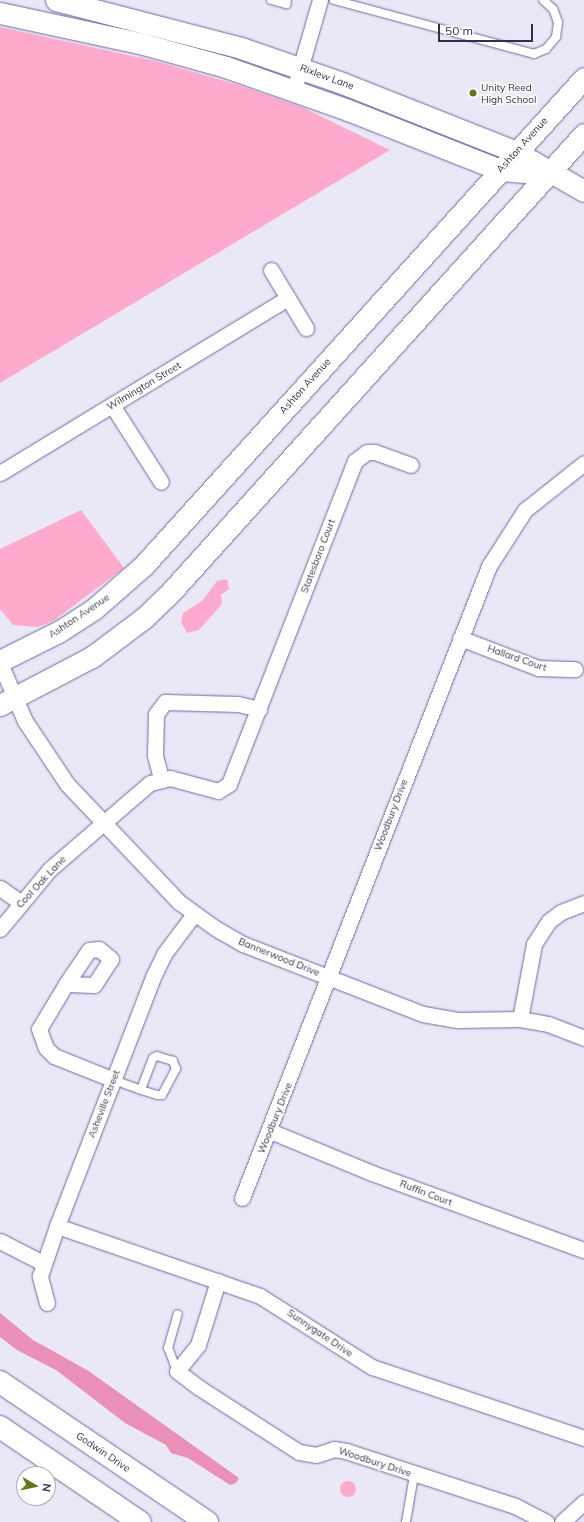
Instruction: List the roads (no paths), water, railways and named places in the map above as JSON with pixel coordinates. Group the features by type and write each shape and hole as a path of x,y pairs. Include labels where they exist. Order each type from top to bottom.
{"main road":[{"name":"Rixlew Lane","path":"56,0 143,20 300,68 516,152 550,174 584,191"},
{"path":"0,13 143,44 294,90 500,170 550,174"},
{"name":"Ashton Avenue","path":"0,662 60,631 94,609 144,565 584,78"},
{"path":"7,702 92,658 165,598 550,174 584,134"},
{"name":"Godwin Drive","path":"0,1382 207,1522"},
{"path":"0,1427 140,1522"}],"street":[{"path":"294,90 320,0"},
{"path":"271,270 306,328"},
{"name":"Wilmington Street","path":"0,473 288,298"},
{"path":"112,405 161,482"},
{"name":"Statesboro Court","path":"161,778 208,791 225,788 259,709 355,461 367,452 375,452 412,466"},
{"name":"Woodbury Drive","path":"242,1198 330,978 489,566 509,530 540,495 584,463"},
{"name":"Hallard Court","path":"460,638 538,668 575,669"},
{"name":"Bannerwood Drive","path":"0,662 7,702 44,753 103,822 194,914 243,944 438,1018 520,1019 548,1024 584,1038"},
{"path":"103,822 161,778 155,755 156,714 165,702 238,704 259,709"},
{"name":"Cool Oak Lane","path":"0,929 20,902 50,869 103,822"},
{"path":"0,888 20,902"},
{"path":"520,1019 528,958 534,944 549,921 561,912 584,903"},
{"name":"Asheville Street","path":"47,1303 40,1287 43,1263 164,954 194,914"},
{"path":"66,984 40,1022 40,1035 46,1048 54,1056 114,1080"},
{"name":"Ruffin Court","path":"270,1131 372,1172 584,1250"},
{"name":"Sunnygate Drive","path":"57,1226 271,1302 372,1367 584,1438"},
{"path":"0,1241 43,1263"},
{"path":"177,1371 198,1344 218,1282"},
{"name":"Woodbury Drive","path":"177,1371 299,1452 316,1455 341,1449 515,1506 546,1522"},
{"path":"562,1522 584,1502"}],"lane":[{"path":"271,0 286,4 287,0"},
{"path":"334,0 534,54 546,49 556,36 558,22 553,9 543,0"},
{"path":"114,1080 141,1090 157,1095 166,1092 176,1069 173,1062 160,1056 153,1058 141,1090"},
{"path":"177,1371 168,1348 178,1314"},
{"path":"406,1522 414,1474"}],"place":[{"name":"Unity Reed High School","path":"473,93"}]}
